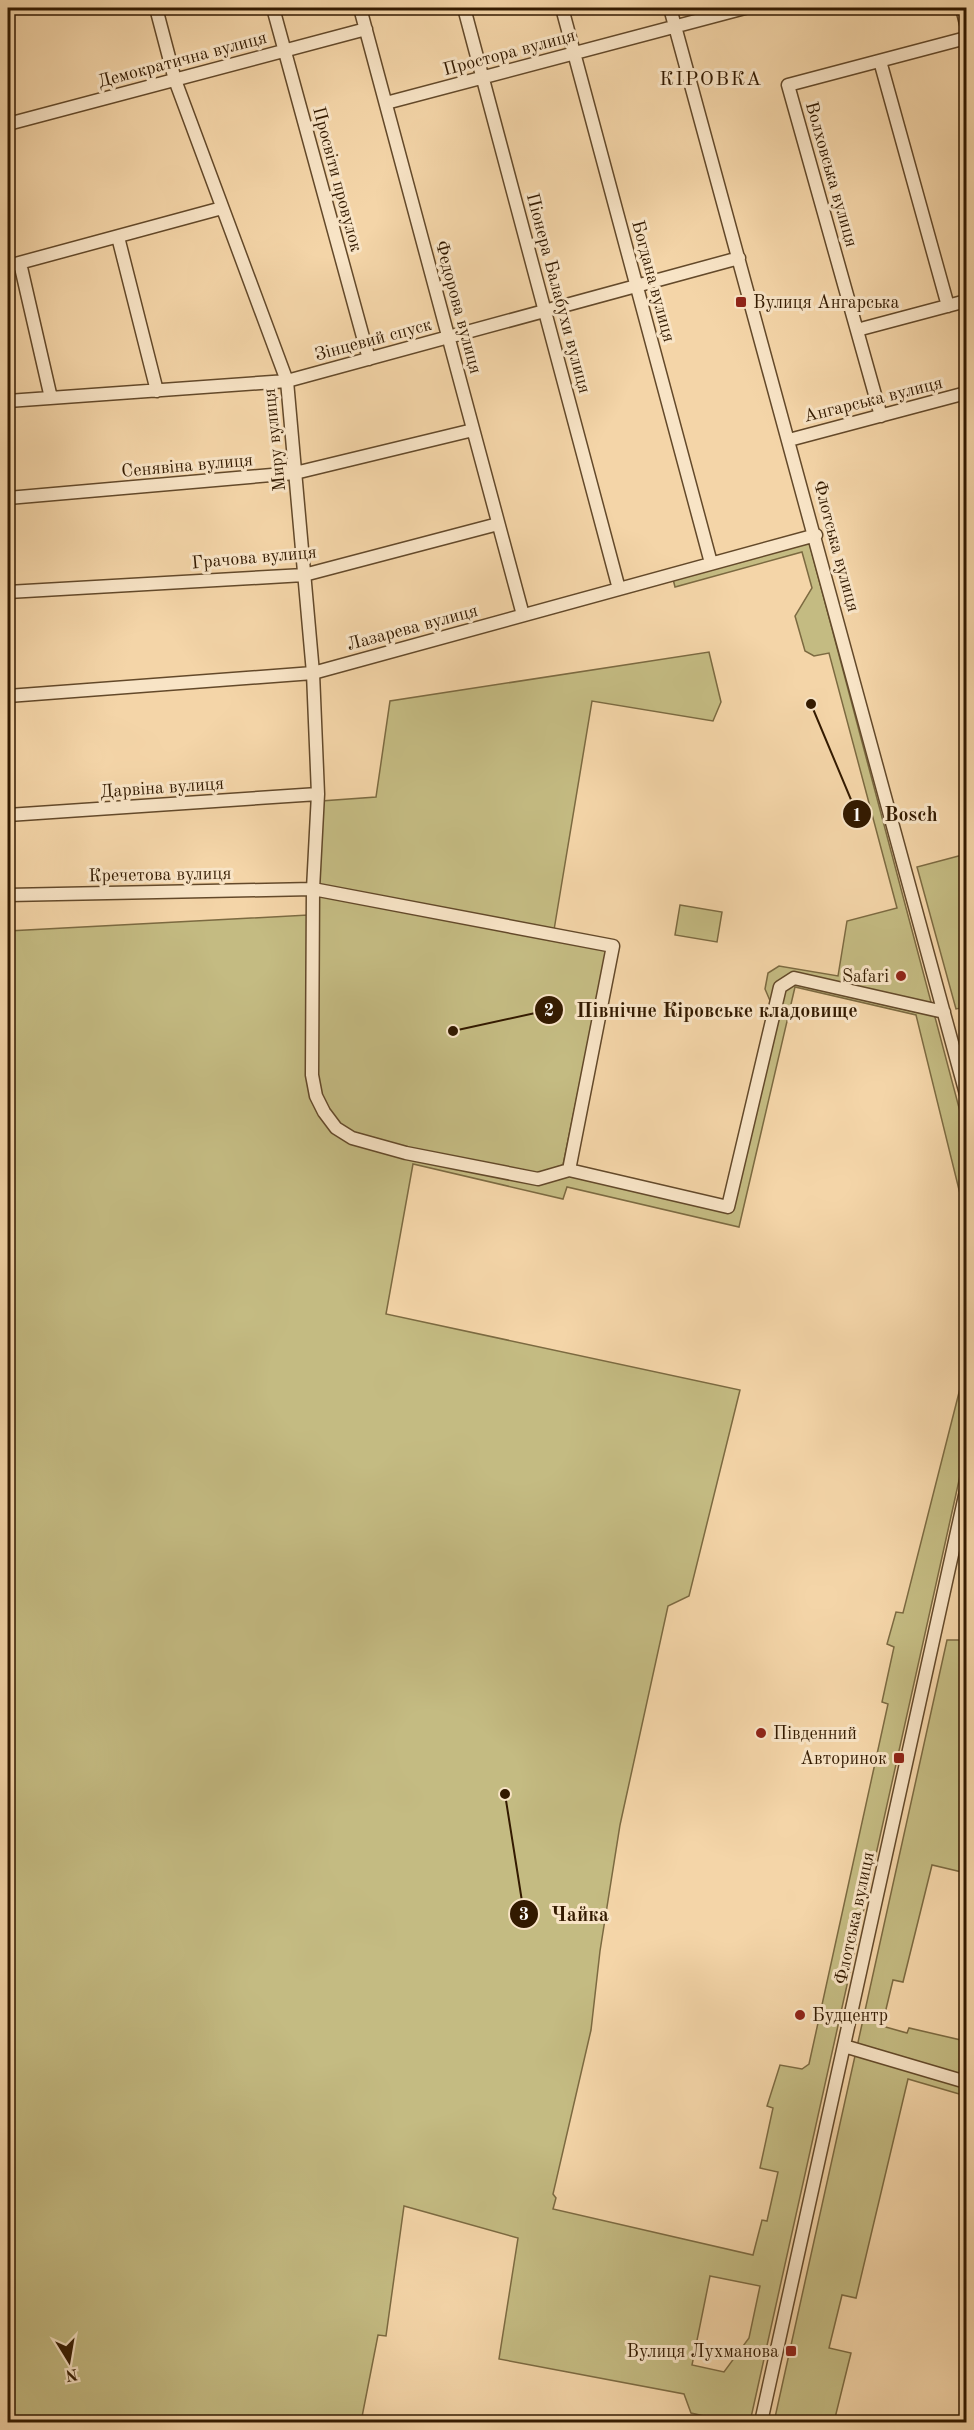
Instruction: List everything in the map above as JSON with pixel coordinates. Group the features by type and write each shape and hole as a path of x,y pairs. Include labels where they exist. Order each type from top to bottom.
{"street":[{"name":"Миру вулиця","path":"156,8 175,80 287,381 313,673 318,794 313,890 312,1075 319,1104 336,1128 352,1138 379,1146 538,1179 568,1170"},
{"name":"Просвіти провулок","path":"273,8 369,359"},
{"name":"Федорова вулиця","path":"360,8 523,615"},
{"name":"Піонера Балабухи вулиця","path":"464,8 619,589"},
{"name":"Богдана вулиця","path":"562,8 711,563"},
{"name":"Флотська вулиця","path":"670,8 816,535 966,1094"},
{"name":"Простора вулиця","path":"386,103 745,8"},
{"path":"962,8 966,24"},
{"name":"Демократична вулиця","path":"8,124 366,29"},
{"name":"Волховська вулиця","path":"881,416 789,85 966,38"},
{"path":"880,61 948,306"},
{"path":"8,266 222,208"},
{"path":"118,237 157,391"},
{"name":"Зінцевий спуск","path":"8,401 287,381 739,258"},
{"path":"20,263 51,398"},
{"path":"857,330 966,301"},
{"name":"Ангарська вулиця","path":"789,440 966,393"},
{"name":"Сенявіна вулиця","path":"8,498 295,473 473,430"},
{"name":"Грачова вулиця","path":"8,592 304,575 498,524"},
{"name":"Лазарева вулиця","path":"8,696 313,673 816,535"},
{"name":"Дарвіна вулиця","path":"8,815 318,794"},
{"name":"Кречетова вулиця","path":"8,895 313,890 613,946 568,1170"},
{"path":"568,1170 728,1207 780,987 794,978 944,1012"},
{"name":"Флотська вулиця","path":"761,2422 966,1491"},
{"path":"844,2046 966,2082"}],"shaded area":[{"path":"809,542 966,1134 966,1258 962,1257 965,1214 916,1015 795,987 739,1227 567,1187 563,1199 413,1164 386,1314 740,1390 689,1596 668,1606 620,1825 600,1951 591,2030 553,2194 556,2198 553,2209 753,2255 762,2220 767,2221 778,2172 760,2168 773,2108 767,2106 780,2065 802,2069 809,2064 888,1704 882,1702 894,1647 887,1644 896,1612 903,1613 966,1365 966,1449 750,2422 718,2422 718,2419 691,2413 684,2394 499,2359 518,2238 404,2206 386,2336 378,2335 361,2422 8,2422 8,931 308,915 307,1063 333,1131 413,1159 538,1185 574,1175 725,1201 771,1003 765,989 768,973 779,966 838,976 847,921 897,908 829,653 814,656 805,651 795,616 812,588 802,552 675,587 673,579","holes":["710,2276 760,2286 749,2338 724,2372 692,2365"]},
{"path":"709,652 721,702 713,721 592,701 554,930 316,887 321,801 376,797 390,701"},
{"path":"966,854 966,1007 956,1009 917,867"},
{"path":"316,894 607,950 563,1165 535,1174 407,1150 345,1131 327,1110 317,1086"},
{"path":"680,905 722,912 717,942 675,935"},
{"path":"947,1640 966,1640 966,1873 932,1865 903,1982 893,1980 882,2026 907,2033 909,2028 961,2040 966,2019 966,2096 908,2079 856,2298 842,2295 829,2348 851,2353 834,2422 774,2422"}],"place":[{"name":"Вулиця Ангарська","path":"741,302"},
{"name":"Bosch","path":"811,704"},
{"name":"Safari","path":"901,976"},
{"name":"Північне Кіровське кладовище","path":"453,1031"},
{"name":"Південний","path":"761,1733"},
{"name":"Авторинок","path":"899,1758"},
{"name":"Чайка","path":"505,1794"},
{"name":"Будцентр","path":"800,2015"},
{"name":"Вулиця Лухманова","path":"791,2351"}],"district":[{"name":"КІРОВКА","path":"711,78"}]}
